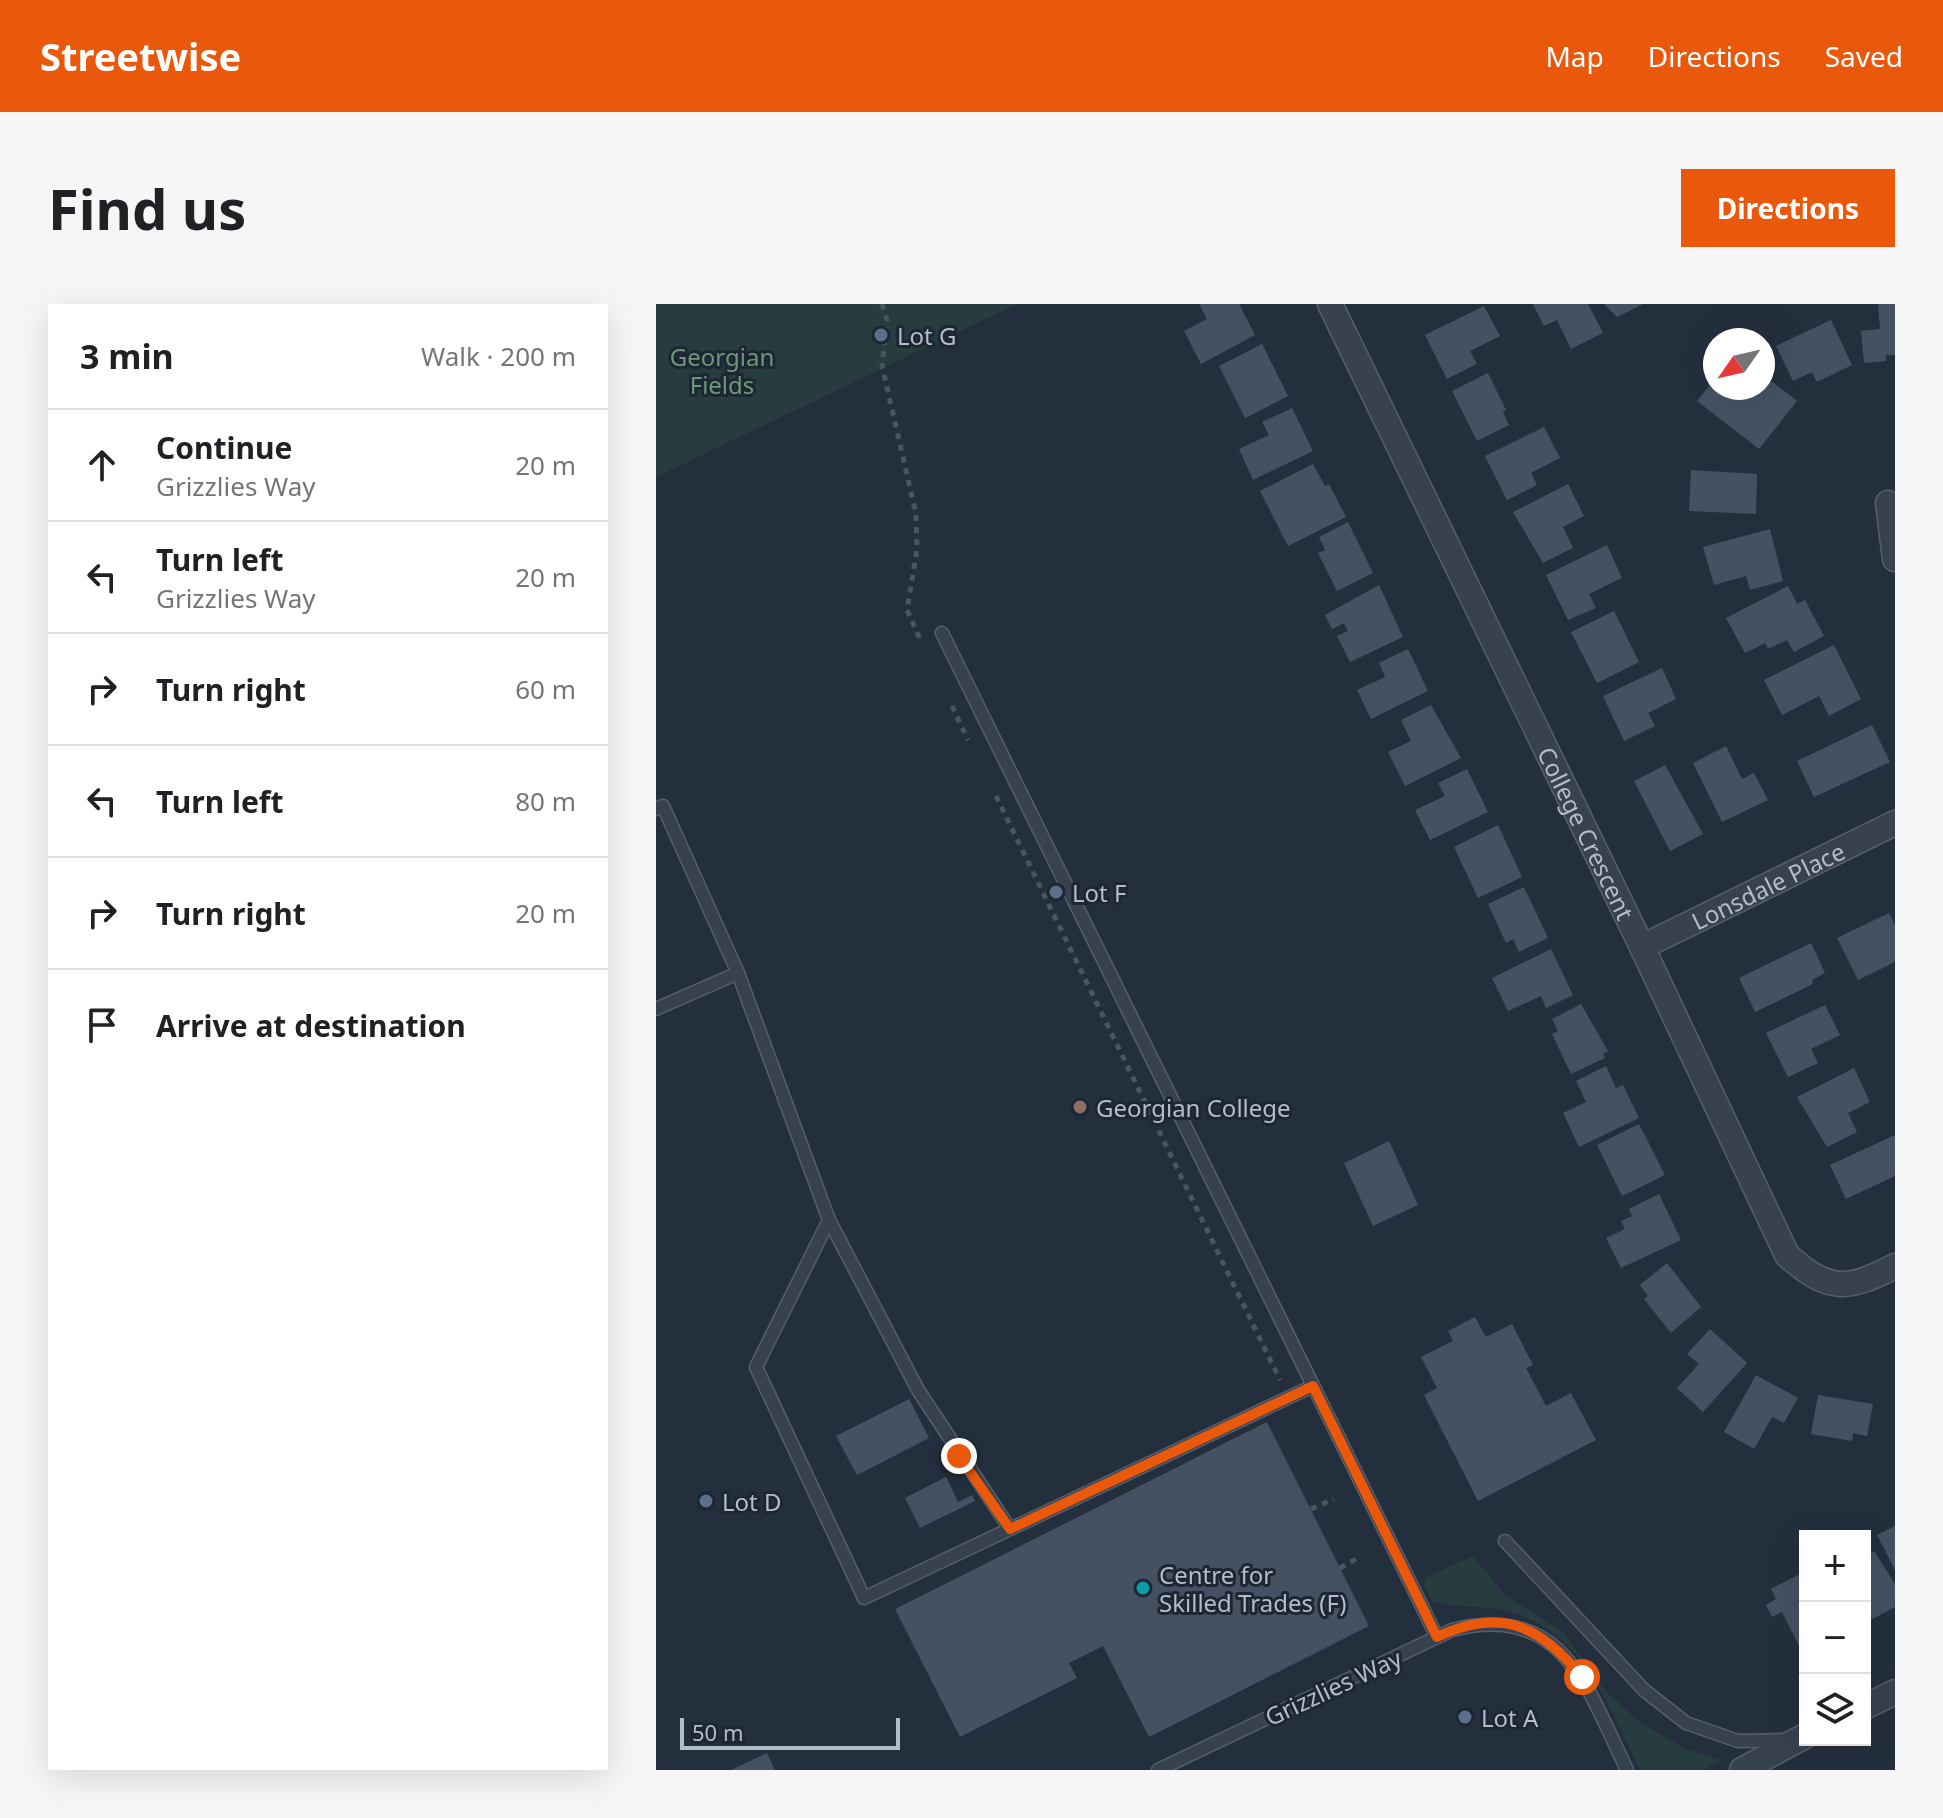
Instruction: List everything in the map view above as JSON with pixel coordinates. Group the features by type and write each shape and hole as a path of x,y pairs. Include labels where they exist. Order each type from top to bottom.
{"street":[{"name":"College Crescent","path":"1333,305 1787,1255 1822,1282 1840,1285 1864,1282 1895,1266"},
{"path":"1888,503 1895,559"},
{"name":"Lonsdale Place","path":"1642,947 1895,823"},
{"path":"1871,1704 1895,1692"},
{"path":"1742,1770 1799,1740"}],"lane":[{"path":"942,633 1437,1637"},
{"path":"656,809 663,806 738,973 829,1220 918,1390 1010,1529"},
{"path":"656,1009 738,973"},
{"path":"829,1220 756,1367 864,1598 1313,1386"},
{"path":"1505,1541 1644,1690 1686,1723 1738,1741 1799,1738"},
{"name":"Grizzlies Way","path":"1158,1770 1437,1637 1484,1622 1522,1627 1558,1647 1582,1677 1627,1770"}],"path":[{"path":"882,304 887,320 882,366 916,514 917,549 907,610 922,643"},
{"path":"950,702 969,741"},
{"path":"989,782 1287,1398"},
{"path":"1311,1509 1334,1499"},
{"path":"1340,1568 1361,1556"}],"green space":[{"name":"Georgian Fields","path":"656,304 1017,304 656,477"},
{"path":"1473,1556 1506,1596 1563,1632 1604,1689 1639,1722 1686,1749 1722,1760 1703,1770 1641,1770 1590,1673 1555,1635 1533,1621 1506,1611 1432,1601 1424,1585 1427,1577"}],"building":[{"path":"1199,304 1239,304 1255,335 1201,364 1184,331 1207,319"},
{"path":"1533,304 1588,304 1603,333 1571,349 1557,320 1544,326"},
{"path":"1604,304 1643,304 1617,317"},
{"path":"1878,304 1895,304 1895,355 1886,355 1886,361 1864,363 1861,331 1880,329"},
{"path":"1484,306 1500,336 1470,351 1477,364 1447,379 1425,335"},
{"path":"1831,320 1852,365 1817,382 1812,372 1793,381 1776,346"},
{"path":"1262,344 1288,396 1245,418 1219,366"},
{"path":"1488,373 1506,410 1503,412 1509,425 1477,441 1452,391"},
{"path":"1775,384 1797,401 1759,449 1697,401 1703,394 1703,400 1775,400"},
{"path":"1292,408 1313,451 1253,480 1239,449 1269,435 1262,422"},
{"path":"1544,427 1560,458 1531,473 1537,485 1507,500 1485,456"},
{"path":"1313,464 1325,486 1329,484 1346,517 1288,546 1260,491"},
{"path":"1691,470 1757,474 1756,514 1689,511"},
{"path":"1568,484 1584,516 1563,527 1573,548 1543,563 1513,512"},
{"path":"1348,522 1373,573 1337,591 1318,553 1325,550 1319,537"},
{"path":"1770,529 1783,581 1750,590 1746,576 1714,585 1703,547"},
{"path":"1607,545 1622,578 1589,594 1596,608 1568,620 1546,575"},
{"path":"1379,585 1403,637 1350,662 1337,636 1348,631 1344,623 1332,629 1325,615"},
{"path":"1788,586 1797,604 1805,600 1824,636 1794,652 1787,640 1768,649 1765,643 1745,653 1726,618"},
{"path":"1614,611 1639,662 1597,683 1571,632"},
{"path":"1834,645 1861,699 1829,716 1819,696 1782,715 1764,680"},
{"path":"1408,649 1428,691 1371,719 1357,690 1385,677 1379,663"},
{"path":"1662,668 1676,699 1648,713 1655,726 1624,741 1603,696"},
{"path":"1431,705 1461,758 1405,786 1388,752 1411,741 1401,720"},
{"path":"1872,725 1890,762 1814,797 1797,761"},
{"path":"1726,746 1742,779 1754,773 1768,800 1722,822 1693,763"},
{"path":"1665,765 1703,834 1670,851 1634,781"},
{"path":"1467,769 1488,812 1430,840 1415,810 1445,796 1438,783"},
{"path":"1498,825 1522,877 1478,898 1454,847"},
{"path":"1524,887 1548,938 1519,952 1513,939 1506,943 1488,904"},
{"path":"1889,913 1895,925 1895,962 1858,980 1837,938"},
{"path":"1811,943 1825,973 1812,980 1813,984 1755,1012 1739,978"},
{"path":"1551,949 1573,995 1546,1008 1541,996 1508,1011 1492,978"},
{"path":"1581,1004 1608,1051 1603,1054 1605,1058 1571,1074 1552,1034 1558,1031 1552,1019"},
{"path":"1825,1005 1840,1035 1811,1049 1818,1063 1788,1077 1766,1033"},
{"path":"1606,1066 1616,1088 1623,1085 1639,1118 1579,1147 1563,1113 1586,1102 1576,1081"},
{"path":"1854,1068 1870,1102 1848,1113 1857,1132 1827,1147 1797,1097"},
{"path":"1639,1124 1665,1175 1622,1196 1597,1145"},
{"path":"1895,1135 1895,1176 1846,1199 1830,1165"},
{"path":"1389,1141 1418,1205 1373,1226 1344,1163"},
{"path":"1659,1194 1681,1240 1621,1268 1606,1238 1625,1229 1621,1221 1632,1216 1629,1209"},
{"path":"1667,1263 1701,1307 1671,1333 1644,1299 1648,1296 1640,1285"},
{"path":"1475,1317 1486,1337 1512,1324 1533,1365 1526,1368 1546,1406 1571,1393 1596,1440 1478,1501 1424,1395 1437,1388 1421,1357 1453,1341 1448,1331"},
{"path":"1710,1329 1747,1363 1703,1412 1677,1388 1699,1364 1687,1354"},
{"path":"1756,1375 1798,1398 1784,1423 1772,1417 1754,1449 1724,1432"},
{"path":"1818,1395 1873,1404 1867,1436 1853,1433 1852,1441 1811,1434"},
{"path":"909,1399 929,1438 857,1475 836,1436"},
{"name":"Centre for Skilled Trades (F)","path":"1267,1422 1369,1626 1149,1737 1103,1646 1069,1663 1077,1678 960,1737 895,1609"},
{"path":"946,1477 958,1502 972,1495 975,1501 920,1528 905,1498"},
{"path":"1895,1526 1895,1570 1877,1535"},
{"path":"1874,1551 1895,1584 1895,1607 1871,1620 1871,1602 1871,1553"},
{"path":"1799,1575 1799,1646 1782,1612 1772,1617 1766,1605 1776,1599 1771,1589"},
{"path":"767,1753 775,1770 731,1770"}],"place":[{"name":"Lot G","path":"881,335"},
{"name":"Lot F","path":"1056,892"},
{"name":"Georgian College","path":"1080,1107"},
{"name":"Lot D","path":"706,1501"},
{"name":"Centre for Skilled Trades (F)","path":"1143,1588"},
{"name":"Lot A","path":"1465,1717"}],"route":[{"path":"959,1456 1010,1529 1313,1386 1437,1637 1484,1622 1522,1627 1558,1647 1582,1677"}]}
